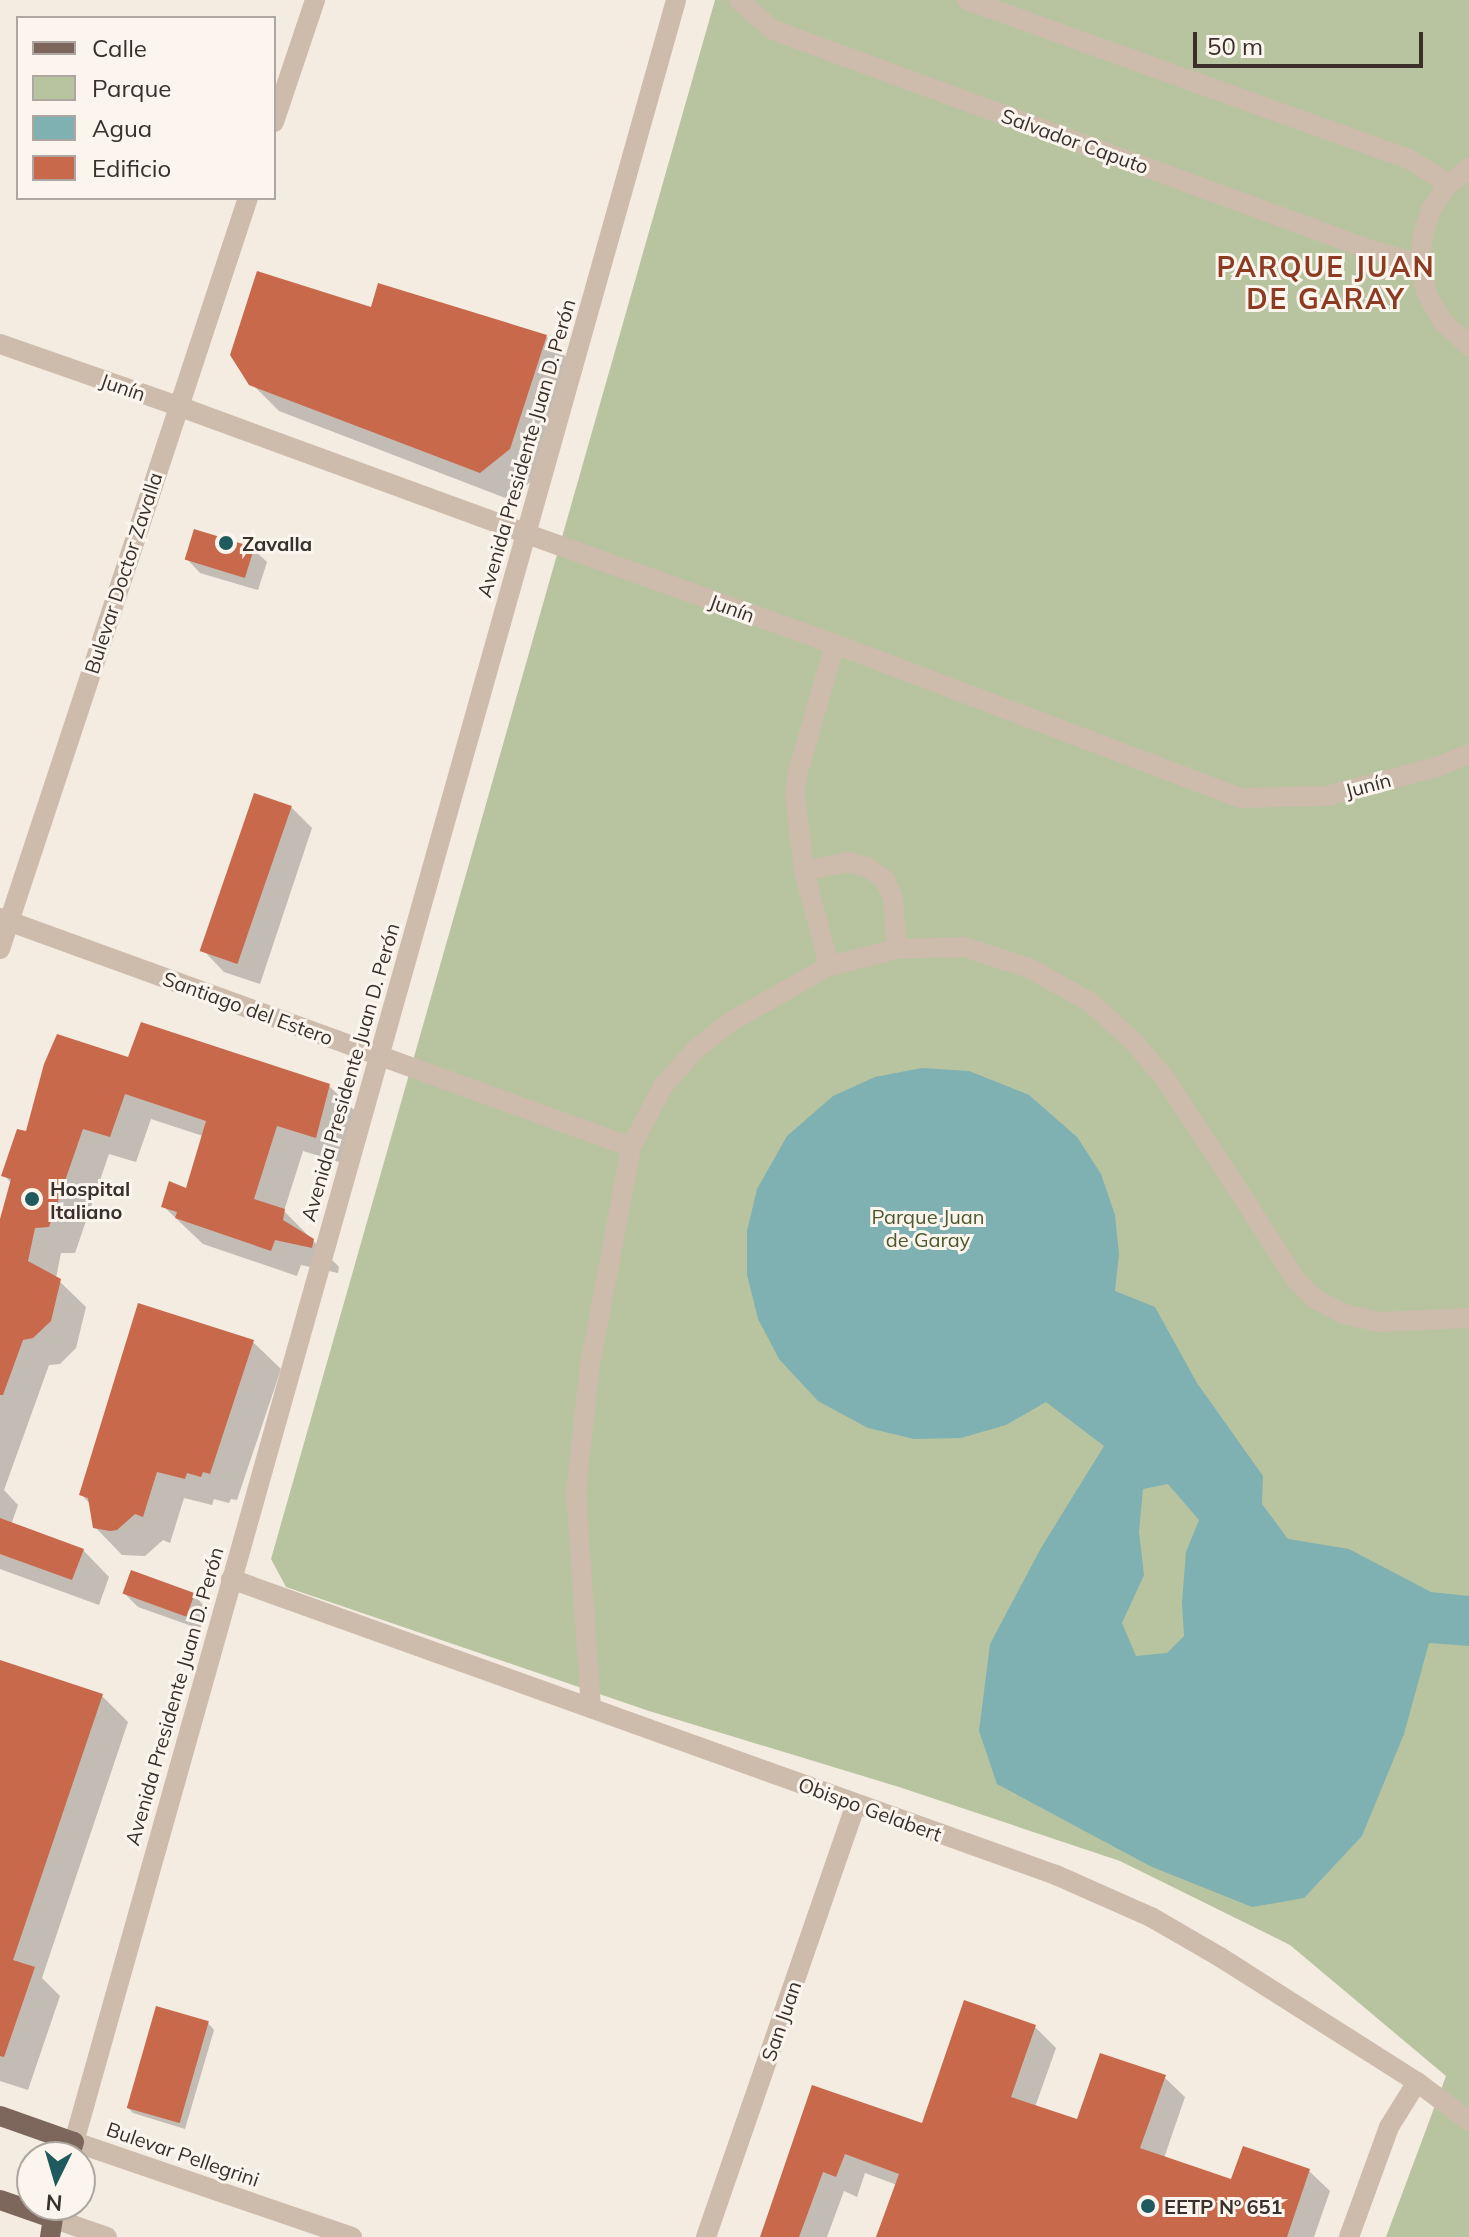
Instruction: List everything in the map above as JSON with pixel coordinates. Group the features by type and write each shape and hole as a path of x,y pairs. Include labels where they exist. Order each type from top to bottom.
{"main road":[{"name":"Bulevar Pellegrini","path":"0,2116 53,2141"}],"street":[{"path":"276,116 315,0"},
{"name":"Avenida Presidente Juan D. Perón","path":"75,2141 676,0"},
{"name":"Salvador Caputo","path":"739,0 773,30 1368,249 1420,264"},
{"path":"967,0 1407,158 1449,184"},
{"path":"1469,168 1449,184 1432,207 1423,235 1420,264 1427,294 1442,321 1469,346"},
{"name":"Bulevar Doctor Zavalla","path":"0,949 4,919 247,200"},
{"name":"Junín","path":"0,344 835,644 1240,798 1327,796 1437,767 1469,754"},
{"path":"829,966 804,871 796,823 798,772 835,644"},
{"path":"804,871 848,862 867,867 885,880 893,899 897,949"},
{"name":"Santiago del Estero","path":"4,919 631,1147"},
{"path":"591,1708 579,1551 577,1477 590,1365 631,1147 663,1086 695,1050 730,1022 829,966 897,949 964,947 1029,968 1090,1002 1134,1042 1167,1081 1296,1280 1315,1299 1344,1314 1380,1322 1469,1318"},
{"name":"Obispo Gelabert","path":"231,1579 1056,1875 1151,1917 1220,1957 1417,2082 1469,2121"},
{"name":"San Juan","path":"706,2237 856,1804"},
{"path":"1349,2237 1389,2127 1417,2082"},
{"name":"Bulevar Pellegrini","path":"96,2157 352,2237"},
{"path":"55,2221 107,2237"}],"green space":[{"name":"Parque Juan de Garay","path":"715,0 1469,0 1469,2237 1386,2237 1446,2076 1290,1945 1120,1861 899,1787 649,1711 286,1587 271,1559"}],"water":[{"path":"922,1068 969,1071 1029,1095 1077,1137 1101,1174 1115,1215 1119,1254 1115,1291 1155,1307 1197,1383 1263,1476 1262,1504 1288,1539 1349,1549 1431,1592 1469,1596 1469,1646 1429,1643 1404,1734 1362,1836 1304,1898 1252,1907 1150,1866 997,1784 979,1731 990,1644 1041,1548 1104,1446 1046,1402 1006,1425 961,1438 914,1439 868,1428 818,1401 779,1359 758,1319 747,1275 747,1231 757,1189 787,1136 833,1096 875,1077","holes":["1168,1484 1199,1520 1186,1552 1182,1602 1184,1636 1167,1653 1136,1656 1122,1623 1144,1575 1139,1532 1143,1489"]}],"building":[{"path":"257,271 371,307 378,283 547,335 510,449 480,473 249,385 230,355"},
{"path":"194,529 254,547 245,578 185,560"},
{"path":"254,793 292,806 237,964 200,951"},
{"path":"141,1022 330,1084 316,1138 277,1126 254,1199 285,1209 283,1220 314,1239 312,1248 275,1240 271,1251 175,1218 177,1212 161,1207 169,1181 186,1188 206,1121 125,1094 110,1137 83,1129 49,1227 35,1228 28,1261 61,1279 51,1321 33,1338 23,1340 3,1395 0,1395 0,1219 11,1179 1,1176 17,1129 26,1131 44,1064 57,1034 128,1057"},
{"path":"138,1303 254,1340 210,1474 203,1472 201,1477 187,1473 185,1479 157,1472 143,1517 135,1514 117,1530 110,1531 93,1528 88,1498 79,1495"},
{"path":"0,1518 84,1549 72,1580 0,1554"},
{"path":"131,1570 195,1593 186,1617 122,1593"},
{"path":"0,1660 103,1694 13,1960 35,1967 4,2057 0,2056"},
{"path":"964,2000 1036,2025 1011,2097 1077,2119 1100,2053 1166,2075 1140,2148 1231,2179 1243,2146 1310,2169 1287,2237 876,2237 899,2174 845,2154 836,2177 823,2172 799,2237 760,2237 812,2085 922,2123"},
{"path":"156,2006 209,2021 180,2123 127,2108"}],"place":[{"name":"Zavalla","path":"226,543"},
{"name":"Hospital Italiano","path":"32,1199"},
{"name":"EETP Nº 651","path":"1148,2206"}],"district":[{"name":"PARQUE JUAN DE GARAY","path":"1326,283"}]}
